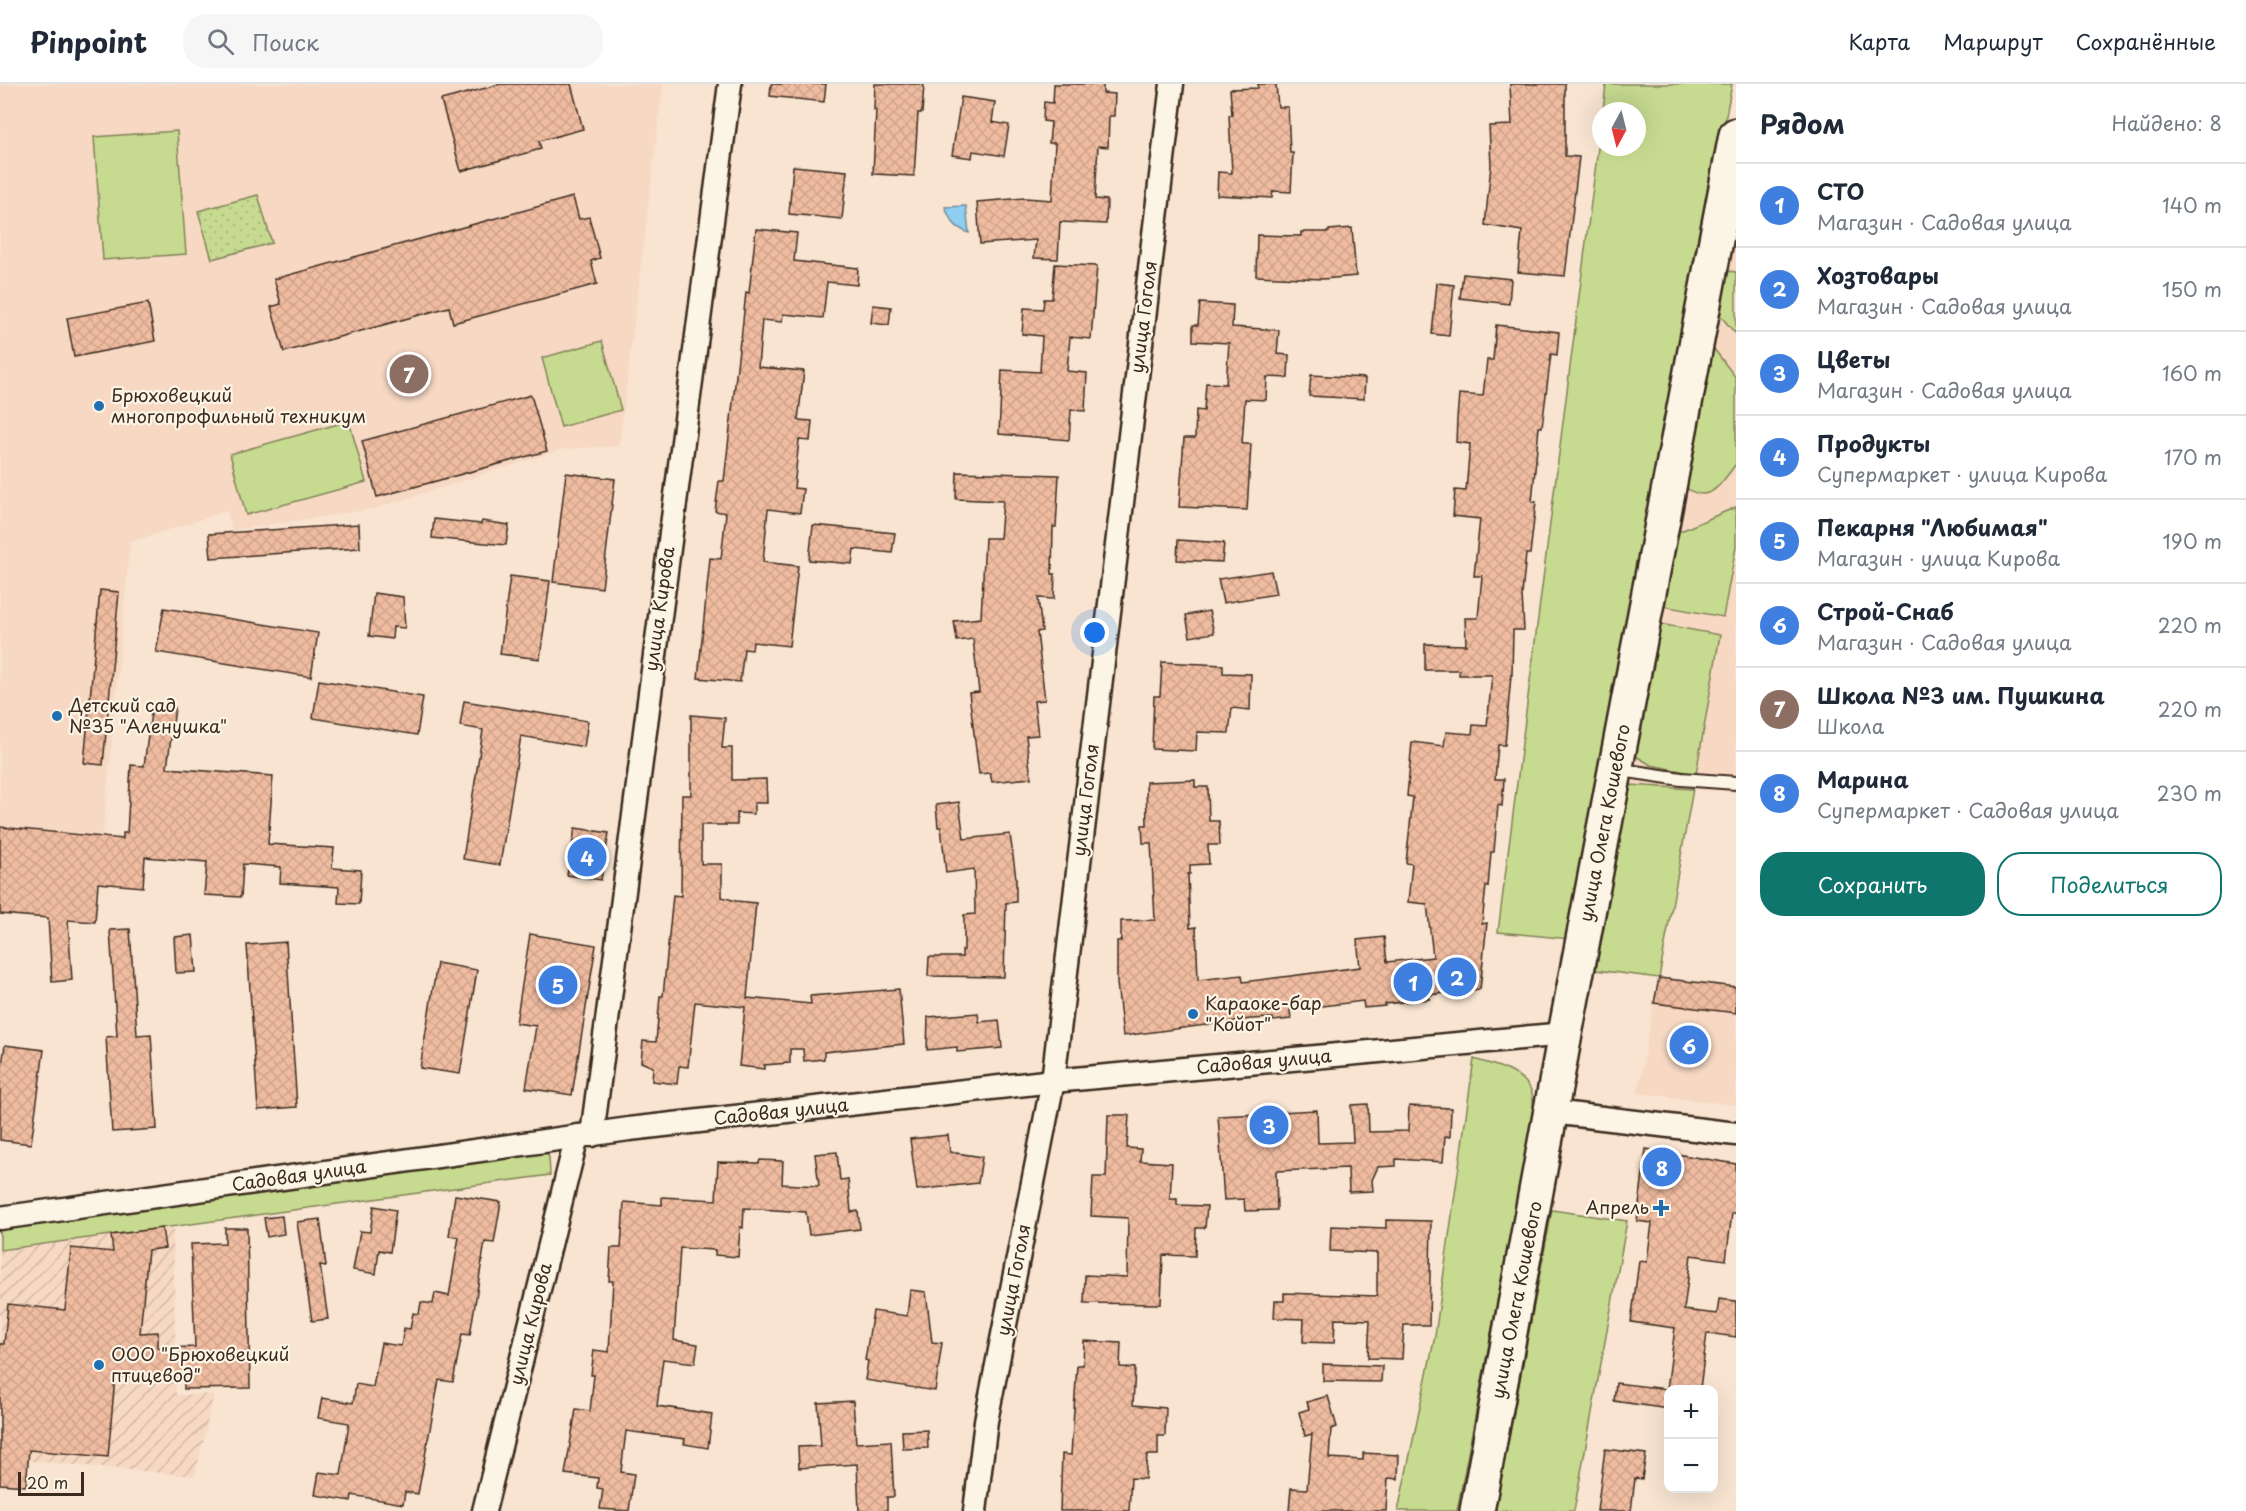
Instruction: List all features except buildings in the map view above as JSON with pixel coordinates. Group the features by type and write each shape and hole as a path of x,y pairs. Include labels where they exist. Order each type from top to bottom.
{"street":[{"name":"улица Кирова","path":"484,1511 584,1135 730,84"},
{"name":"улица Гоголя","path":"975,1511 986,1421 1053,1081 1172,84"},
{"name":"улица Олега Кошевого","path":"1477,1511 1736,135"},
{"name":"Садовая улица","path":"0,1218 584,1135 1053,1081 1565,1034"},
{"path":"1552,1112 1736,1134"}],"lane":[{"path":"1615,769 1681,779 1736,783"}],"shaded area":[{"path":"0,84 663,84 619,446 563,449 373,509 232,530 227,511 130,542 97,900 0,891"},
{"path":"1736,222 1736,792 1630,785 1685,487"},
{"path":"1658,979 1736,988 1736,1105 1638,1093"},
{"name":"ООО \"Брюховецкий птицевод\"","path":"173,1226 176,1395 214,1394 195,1476 0,1458 0,1250"}],"green space":[{"path":"1606,84 1732,84 1571,939 1498,932 1597,156 1646,156 1646,102 1604,102"},
{"path":"177,131 186,254 103,260 94,137"},
{"path":"258,195 272,243 212,259 198,211"},
{"path":"1727,271 1736,272 1736,334 1718,313"},
{"path":"602,341 621,410 561,427 542,358"},
{"path":"1714,349 1736,378 1736,464 1720,485 1708,493 1701,494 1685,487 1711,352"},
{"path":"349,421 366,482 246,515 230,454"},
{"path":"1736,507 1736,547 1723,617 1663,606 1676,533"},
{"path":"1660,624 1720,635 1696,774 1651,765 1636,756"},
{"path":"1630,785 1693,789 1659,978 1596,970"},
{"path":"1474,1059 1506,1069 1526,1083 1531,1090 1534,1109 1457,1511 1398,1511 1435,1336"},
{"path":"545,1150 549,1157 550,1175 0,1250 0,1223"},
{"path":"1552,1210 1627,1221 1574,1511 1495,1511"}],"water":[{"path":"966,206 969,233 954,223 945,207"}],"place":[{"name":"Школа №3 им. Пушкина","path":"409,374"},
{"name":"Брюховецкий многопрофильный техникум","path":"99,406"},
{"name":"Детский сад №35 \"Аленушка\"","path":"57,716"},
{"name":"Продукты","path":"587,857"},
{"name":"Хозтовары","path":"1457,977"},
{"name":"СТО","path":"1413,982"},
{"name":"Пекарня \"Любимая\"","path":"558,985"},
{"name":"Караоке-бар \"Койот\"","path":"1193,1014"},
{"name":"Строй-Снаб","path":"1689,1045"},
{"name":"Цветы","path":"1269,1125"},
{"name":"Марина","path":"1662,1167"},
{"name":"Апрель","path":"1661,1208"},
{"name":"ООО \"Брюховецкий птицевод\"","path":"99,1365"}]}
